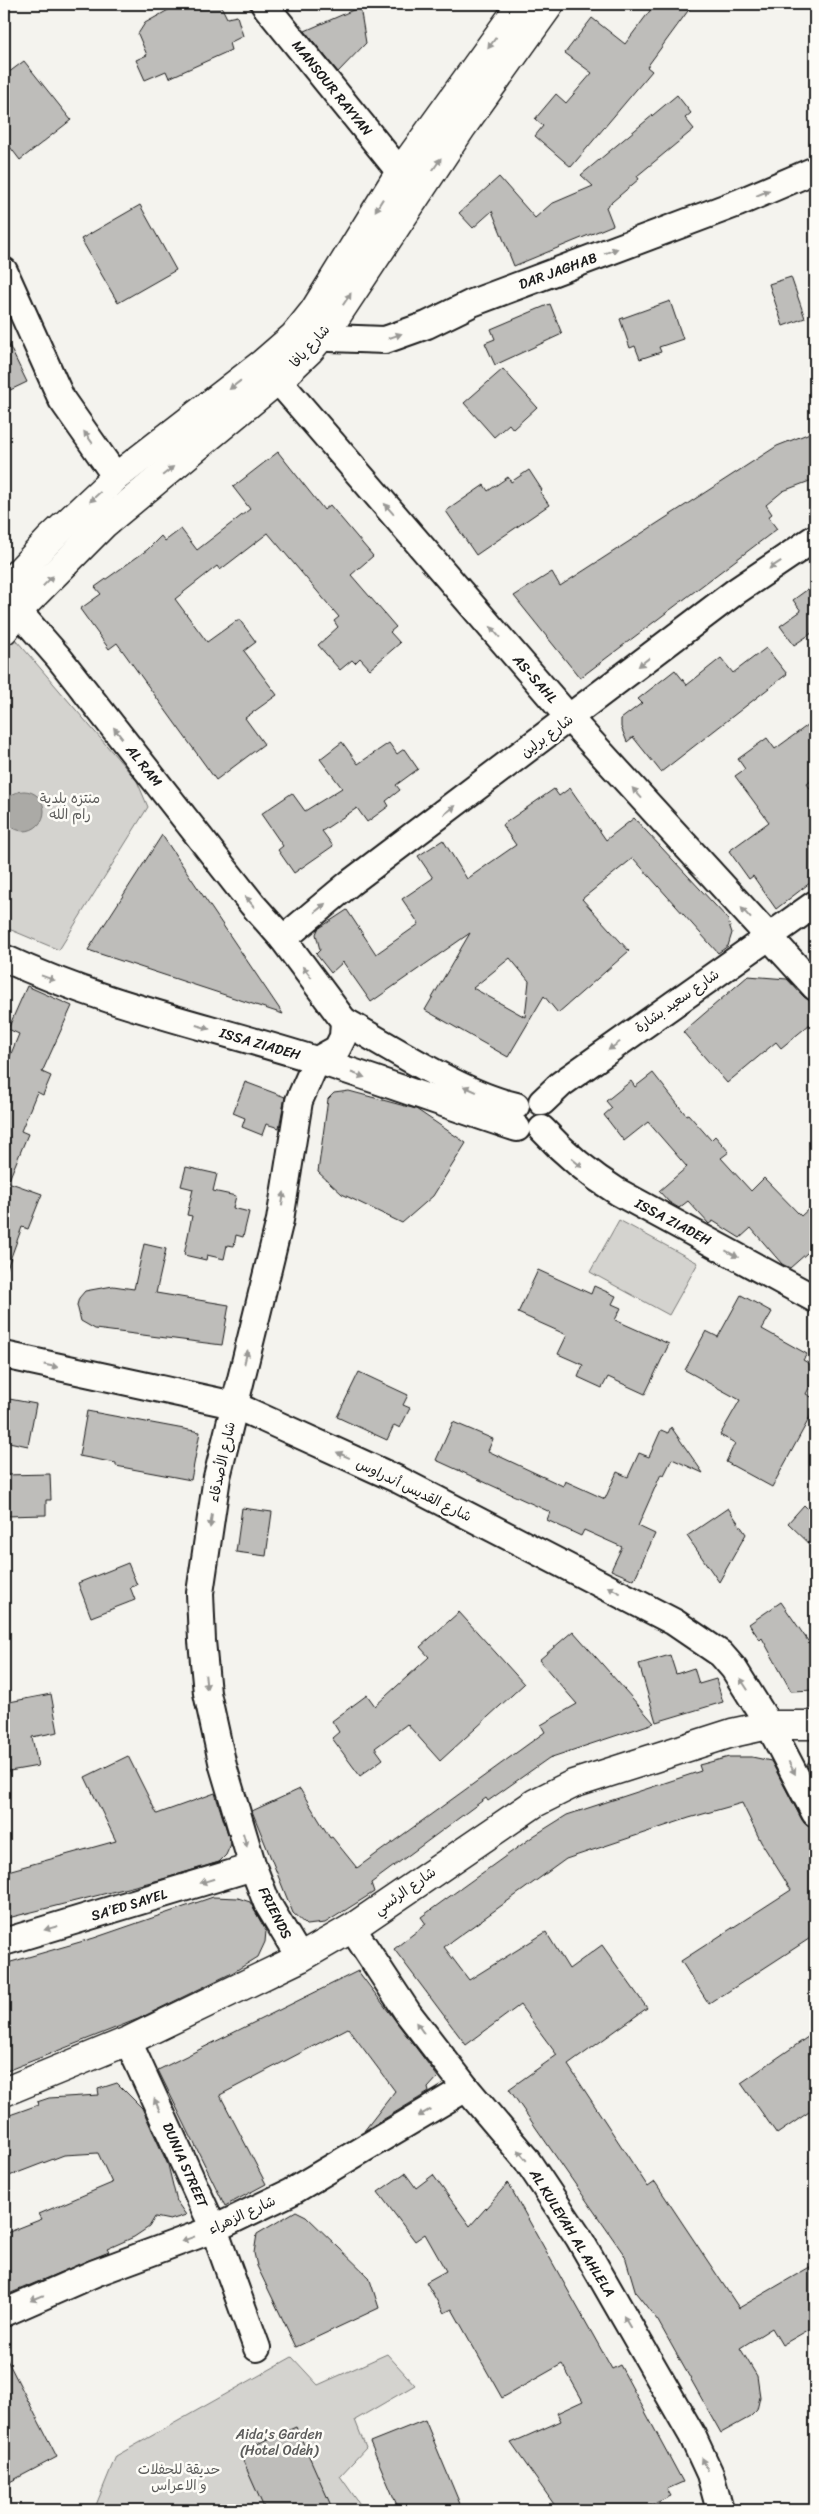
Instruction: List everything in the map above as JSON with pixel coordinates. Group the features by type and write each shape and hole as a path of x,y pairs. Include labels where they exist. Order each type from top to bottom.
{"main road":[{"name":"شارع يافا","path":"307,337 314,311 400,172 521,4"},
{"name":"شارع يافا","path":"9,612 307,337 550,4"},
{"name":"شارع يافا","path":"4,588 49,540 116,476 270,372"},
{"name":"شارع الرئسي","path":"4,2092 128,2041 300,1958 352,1928 535,1803 573,1784 694,1744 769,1725 815,1725"}],"street":[{"name":"MANSOUR RAYYAN","path":"264,4 400,172"},
{"name":"DAR JAGHAB","path":"307,337 385,340 427,325 472,303 738,203 815,170"},
{"path":"4,271 62,400 116,476"},
{"name":"AS-SAHL","path":"270,372 570,719 815,987"},
{"name":"شارع برلين","path":"283,939 350,883 570,719 735,592 815,538"},
{"name":"AL RAM","path":"9,612 59,658 252,904 283,939 338,1012"},
{"name":"شارع سعيد بشارة","path":"525,1121 531,1098 542,1102 561,1084 815,904"},
{"name":"ISSA ZIADEH","path":"4,958 89,993 317,1060 427,1099 525,1121 584,1169 618,1192 815,1299"},
{"path":"317,1060 336,1049 343,1037 338,1012"},
{"path":"338,1012 458,1084 500,1102 525,1121"},
{"name":"شارع الأصدقاء","path":"253,1867 223,1766 208,1693 202,1641 200,1593 217,1477 280,1220 299,1100 317,1060"},
{"name":"شارع القديس أندراوس","path":"4,1355 234,1405 398,1480 674,1622 721,1654 734,1669 769,1725 815,1813"},
{"name":"SA’ED SAYEL","path":"4,1942 253,1867"},
{"name":"FRIENDS","path":"253,1867 267,1904 300,1958"},
{"name":"AL KULEYAH AL AHLELA","path":"352,1928 408,2013 466,2088 526,2159 579,2238 692,2435 710,2474 720,2510"},
{"name":"DUNIA STREET","path":"128,2041 214,2229 257,2348"},
{"name":"شارع الزهراء","path":"4,2312 95,2273 214,2229 291,2192 466,2088"}],"green space":[{"name":"منتزه بلدية رام الله","path":"11,634 137,781 148,807 59,950 4,927 4,642"},
{"path":"619,1220 698,1263 669,1315 590,1272"},
{"name":"Aida's Garden (Hotel Odeh)","path":"387,2354 415,2385 355,2420 366,2448 340,2476 364,2510 94,2510 116,2456 292,2357 318,2385"}],"shaded area":[{"path":"28,791 35,794 41,800 44,811 43,819 35,828 28,831 20,831 13,828 5,819 4,807 7,800 16,792"}],"building":[{"path":"179,4 220,4 227,18 237,16 243,36 229,43 231,50 169,78 166,71 145,80 136,60 147,55 138,34 145,23"},
{"path":"655,4 693,4 647,67 652,71 571,167 535,136 543,126 535,119 556,94 566,103 592,73 565,53 592,18 625,44"},
{"path":"360,7 366,43 338,72 305,31"},
{"path":"24,61 71,120 20,160 4,139 4,76"},
{"path":"677,95 691,113 685,118 694,129 637,176 639,179 606,207 613,225 514,266 492,211 473,228 459,213 499,177 535,218 551,204 593,186 581,175"},
{"path":"140,205 176,270 118,303 81,239"},
{"path":"791,277 805,318 783,326 769,284"},
{"path":"670,301 683,339 659,347 661,352 640,359 635,346 630,348 620,319"},
{"path":"550,304 562,334 495,365 485,343 495,339 491,329"},
{"path":"4,335 27,382 4,393"},
{"path":"503,369 537,407 513,429 509,424 494,437 464,403"},
{"path":"815,431 815,479 783,491 766,505 772,514 768,517 777,529 580,678 514,596 552,572 560,586 777,446"},
{"path":"278,452 324,510 330,505 373,556 351,575 396,627 390,632 400,643 370,669 360,658 355,663 352,660 340,670 318,645 338,627 334,621 339,617 268,533 220,570 217,566 175,599 207,642 239,619 256,642 244,651 277,695 245,718 264,744 216,780 117,643 109,649 80,609 101,594 95,587 147,550 161,536 165,541 181,529 197,550 250,509 233,487"},
{"path":"529,470 549,505 476,555 446,511 484,485 488,491 508,477 511,482"},
{"path":"815,584 815,631 794,645 780,626 801,611 793,600"},
{"path":"766,648 787,674 661,772 633,737 627,742 621,727 621,719 642,703 638,699 675,670 687,685 721,658 733,673"},
{"path":"808,725 815,735 815,778 807,784 815,795 815,879 776,909 753,876 749,879 729,851 769,822 735,776 745,769 738,759 767,738 775,749"},
{"path":"342,742 358,764 389,743 397,754 404,749 418,769 396,785 400,790 386,801 389,806 367,822 357,808 322,831 333,846 294,873 278,850 283,846 261,814 292,793 305,811 342,788 320,759"},
{"path":"570,788 606,840 634,818 727,918 732,933 728,946 718,953 633,858 582,899 629,951 558,1013 544,996 508,1057 425,1010 470,933 371,1002 343,962 331,973 316,954 320,950 316,934 318,929 347,910 376,954 419,924 402,899 433,878 418,856 443,840 467,879 516,845 502,825 554,789 559,796","holes":["510,958 529,981 525,1017 473,988"]},
{"path":"162,835 283,1014 88,950"},
{"path":"748,976 787,979 804,997 815,1005 815,1020 781,1048 776,1042 727,1083 683,1032"},
{"path":"27,986 72,1006 42,1072 51,1076 43,1095 37,1092 21,1131 28,1134 8,1182 42,1194 28,1229 22,1227 6,1271 4,1270 4,1071 19,1034 8,1029"},
{"path":"653,1073 686,1115 688,1114 711,1140 715,1136 729,1152 721,1158 751,1191 764,1178 801,1216 815,1203 815,1246 790,1268 782,1264 751,1228 740,1238 713,1221 709,1224 688,1201 679,1208 669,1202 659,1191 687,1167 648,1122 624,1141 604,1115 612,1108 606,1101 631,1081 635,1087"},
{"path":"245,1082 285,1097 279,1128 266,1124 262,1135 242,1127 245,1118 233,1113"},
{"path":"349,1091 416,1109 466,1143 433,1196 402,1223 342,1194 318,1172 328,1099 334,1093"},
{"path":"186,1167 217,1174 213,1191 236,1196 233,1208 249,1212 243,1237 236,1235 234,1246 227,1245 224,1259 207,1255 206,1260 184,1255 192,1216 187,1215 193,1189 181,1186"},
{"path":"144,1244 166,1249 156,1293 229,1305 222,1345 95,1329 81,1321 77,1305 79,1298 85,1291 113,1286 134,1289"},
{"path":"538,1270 591,1294 594,1286 616,1296 612,1304 621,1308 615,1320 669,1344 645,1394 608,1377 602,1388 578,1377 583,1365 558,1354 567,1335 518,1313"},
{"path":"741,1295 772,1312 762,1329 807,1354 803,1360 815,1367 815,1376 806,1394 815,1399 815,1408 772,1487 726,1462 735,1443 720,1435 740,1400 685,1370 706,1331 718,1337"},
{"path":"359,1372 408,1395 403,1405 410,1408 400,1428 394,1425 387,1440 337,1417"},
{"path":"4,1398 36,1404 28,1446 4,1441"},
{"path":"87,1411 200,1432 191,1480 116,1466 116,1463 79,1456"},
{"path":"453,1422 493,1439 488,1451 563,1486 565,1481 605,1499 617,1472 628,1477 639,1453 649,1457 661,1430 668,1433 671,1427 703,1473 672,1459 664,1475 661,1474 638,1526 655,1534 634,1580 611,1570 622,1547 584,1530 581,1536 547,1520 550,1512 436,1460"},
{"path":"50,1474 51,1500 46,1500 46,1515 4,1516 4,1475"},
{"path":"804,1505 815,1516 815,1549 788,1523"},
{"path":"242,1508 272,1512 266,1556 236,1552"},
{"path":"728,1508 746,1534 719,1582 687,1536"},
{"path":"128,1563 137,1585 130,1587 135,1600 91,1617 78,1583"},
{"path":"781,1602 808,1641 815,1637 815,1690 791,1691 762,1638 760,1640 749,1624"},
{"path":"459,1612 524,1684 440,1761 407,1724 375,1748 383,1759 360,1776 332,1738 339,1732 332,1721 367,1695 375,1706 429,1657 420,1647"},
{"path":"573,1631 654,1723 549,1758 488,1801 486,1798 371,1883 374,1892 325,1923 306,1925 293,1913 252,1811 300,1789 330,1838 332,1837 357,1868 545,1732 541,1725 577,1704 539,1660"},
{"path":"670,1655 676,1674 694,1668 699,1684 716,1679 723,1702 656,1722 639,1664"},
{"path":"51,1694 58,1732 32,1737 38,1766 4,1772 4,1703"},
{"path":"815,1754 815,1781 807,1764"},
{"path":"128,1756 157,1814 215,1793 231,1844 226,1855 219,1862 159,1880 4,1919 4,1872 116,1841 85,1777"},
{"path":"729,1757 752,1757 771,1761 802,1820 807,1826 815,1828 815,1935 709,2004 681,1961 791,1890 761,1842 742,1803 689,1818 566,1859 444,1947 469,1980 546,1932 569,1969 602,1945 647,2008 568,2065 648,2187 655,2182 739,2308 815,2264 815,2326 782,2345 772,2328 740,2348 757,2376 760,2397 757,2410 750,2417 721,2433 658,2321 636,2293 625,2256 509,2089 557,2055 520,2005 466,2045 394,1949 426,1924 421,1917 535,1835 567,1815 701,1771 699,1765"},
{"path":"213,1897 238,1898 250,1902 266,1931 265,1942 258,1957 232,1973 138,2019 4,2072 4,1964 94,1938"},
{"path":"358,1971 438,2077 428,2088 429,2092 364,2131 395,2091 348,2028 220,2095 266,2184 225,2206 158,2070"},
{"path":"815,2032 815,2108 777,2134 741,2083"},
{"path":"117,2083 142,2108 168,2165 177,2202 186,2215 170,2220 155,2217 149,2227 134,2237 107,2249 109,2252 4,2296 4,2234 42,2219 39,2214 112,2183 98,2153 64,2155 4,2178 4,2117 38,2105 37,2102 49,2098 99,2095 98,2089"},
{"path":"405,2173 416,2188 433,2175 470,2226 508,2183 612,2369 620,2365 683,2482 667,2489 671,2496 641,2510 558,2510 511,2443 561,2421 557,2413 583,2401 562,2364 502,2398 452,2309 444,2313 426,2282 446,2271 425,2234 415,2241 378,2192"},
{"path":"296,2211 306,2216 369,2277 379,2308 296,2347 257,2266 254,2253 257,2234"},
{"path":"4,2354 57,2457 4,2485"},
{"path":"425,2420 460,2504 446,2510 399,2510 370,2442"},
{"path":"296,2427 333,2510 265,2510 239,2452"}],"park label":[{"name":"حديقة للحفلات و الاعراس","path":"179,2478"}]}
